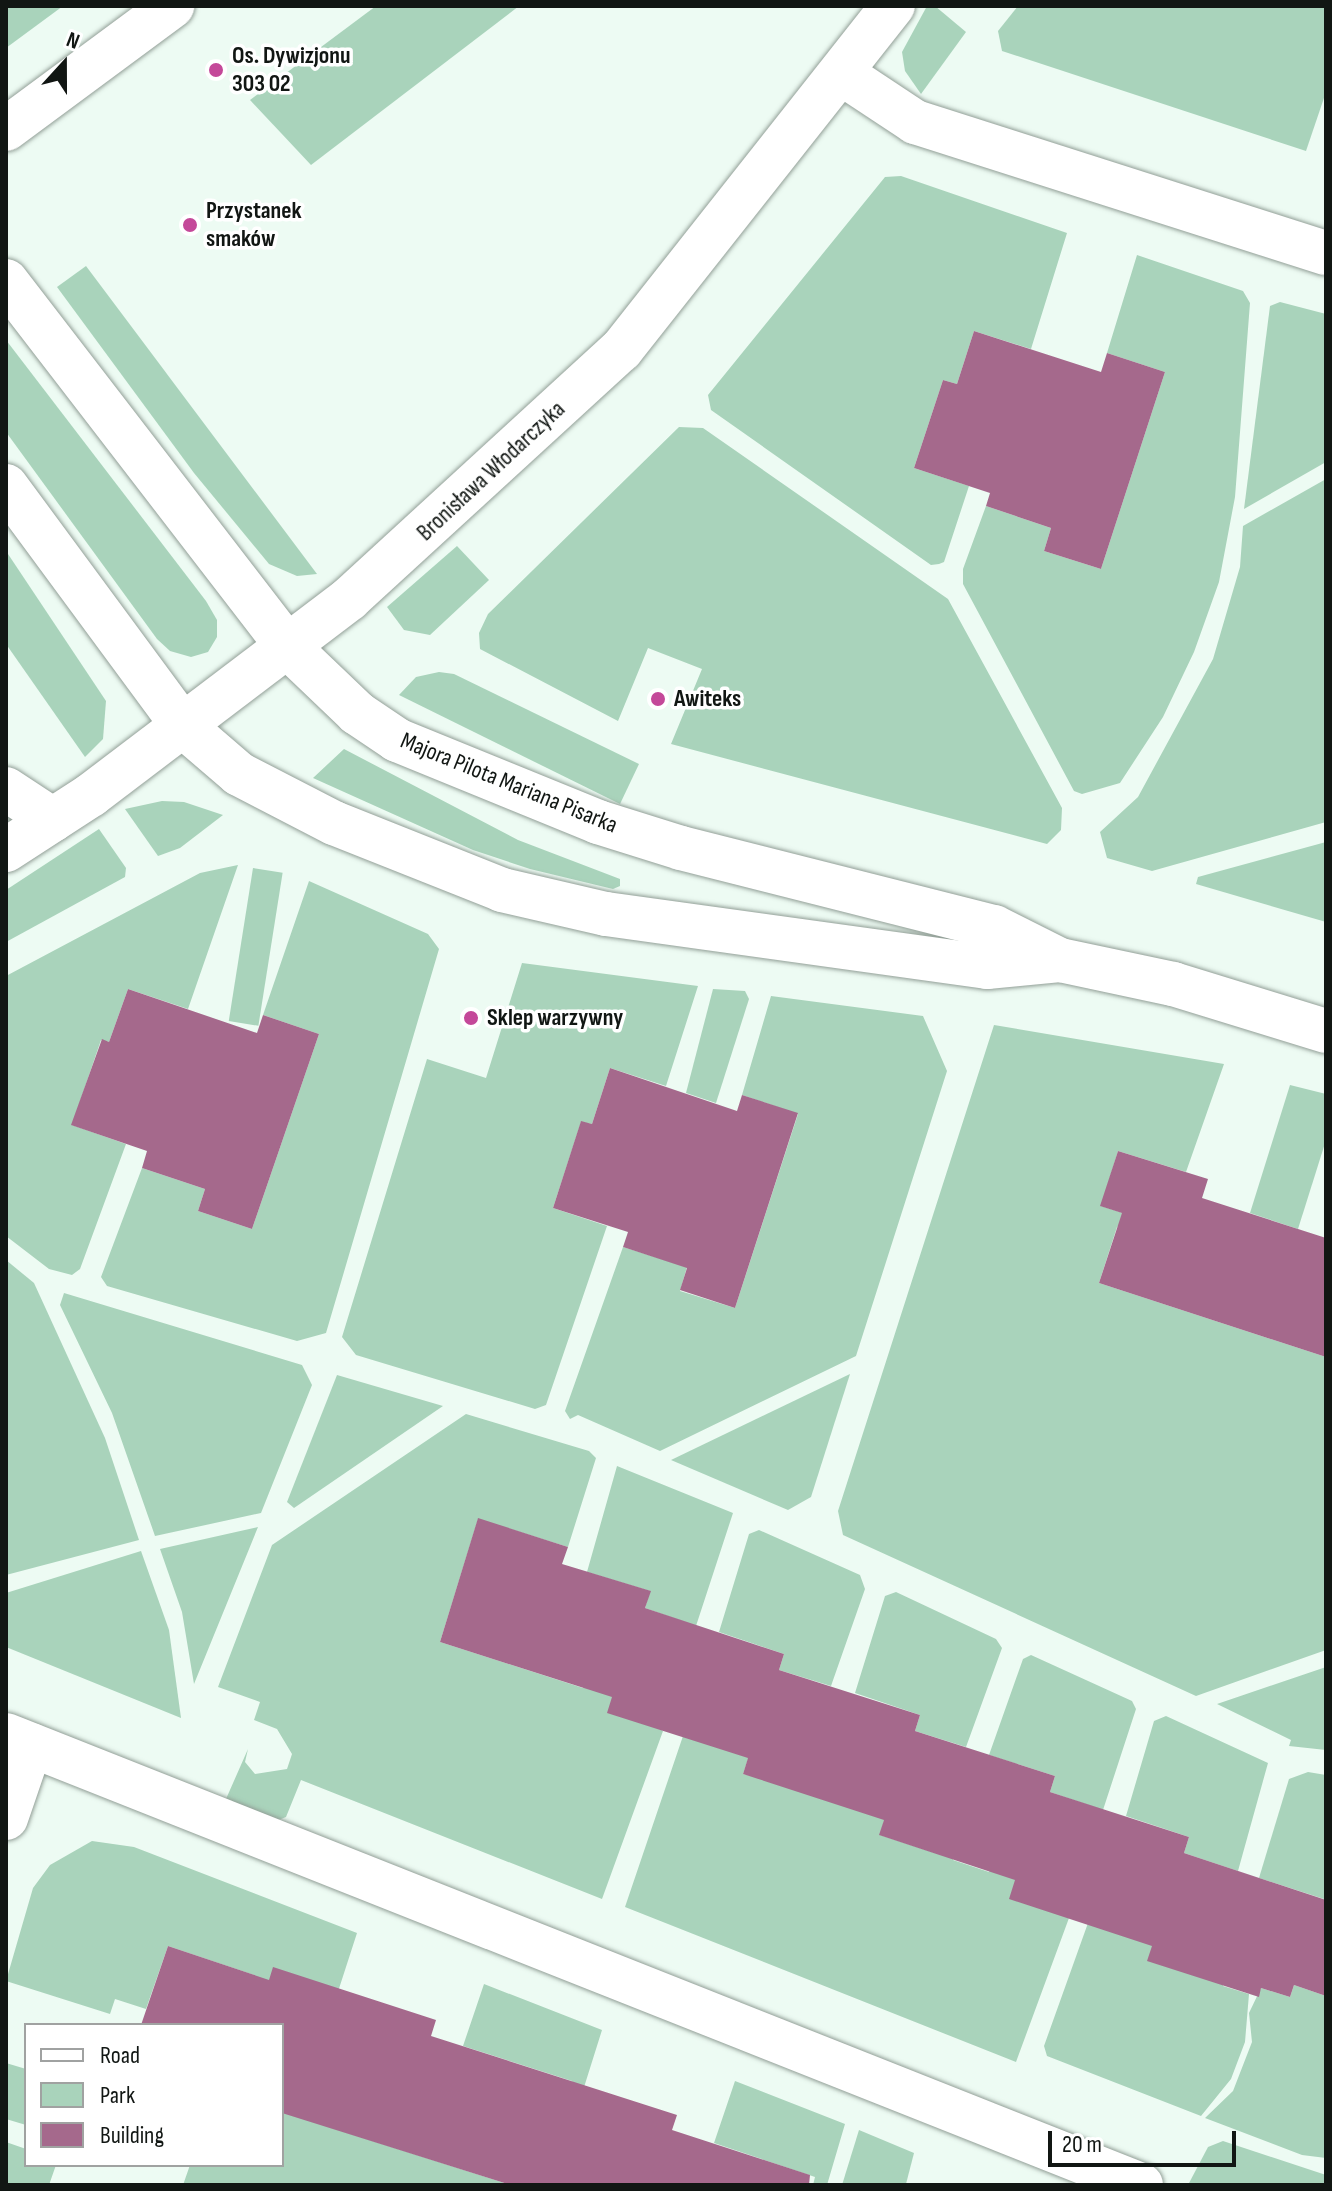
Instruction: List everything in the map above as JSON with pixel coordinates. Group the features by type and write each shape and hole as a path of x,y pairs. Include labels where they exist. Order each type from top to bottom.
{"street":[{"path":"6,129 172,6"},
{"name":"Bronisława Włodarczyka","path":"6,850 53,820 287,646 424,533 621,350 893,6"},
{"path":"841,73 915,122 1326,253"},
{"name":"Majora Pilota Mariana Pisarka","path":"6,281 287,646 357,713 434,758 681,848 994,927 1060,960 1173,984 1326,1031"},
{"name":"Majora Pilota Mariana Pisarka","path":"6,486 182,725 209,751 269,793 426,863 502,890 606,914 987,967 1060,960"},
{"path":"6,789 53,820"},
{"path":"6,1818 18,1740 1141,2185"}],"green space":[{"path":"6,6 63,6 6,48"},
{"path":"376,6 519,6 311,165 250,100"},
{"path":"927,6 935,6 966,32 921,94 905,71 902,52"},
{"path":"1018,6 1326,6 1326,92 1306,151 1002,51 998,31"},
{"path":"901,176 1067,233 1031,349 974,331 957,384 943,380 914,468 969,486 944,562 931,565 711,410 708,395 885,177"},
{"path":"1137,255 1243,291 1250,303 1235,497 1219,582 1194,652 1163,717 1120,783 1082,794 1074,791 963,584 963,569 986,506 1051,528 1044,551 1101,569 1165,372 1107,353"},
{"path":"86,266 317,574 297,576 269,564 194,473 57,287"},
{"path":"1280,302 1326,314 1326,462 1244,509 1270,306"},
{"path":"6,340 206,601 217,620 217,637 208,652 191,657 170,651 157,639 6,432"},
{"path":"679,427 703,428 948,599 1062,808 1061,830 1047,844 671,744 702,669 648,648 618,721 480,649 479,633 488,614"},
{"path":"1326,479 1326,822 1152,871 1107,858 1100,832 1138,797 1213,659 1240,567 1243,526"},
{"path":"457,546 489,580 430,635 404,630 387,607"},
{"path":"6,551 106,701 103,739 85,757 6,644"},
{"path":"439,672 454,674 639,764 620,804 399,695 416,677"},
{"path":"344,749 518,840 620,879 620,886 613,889 530,869 473,850 313,778"},
{"path":"162,801 184,802 223,815 180,848 158,856 125,809"},
{"path":"99,829 126,868 125,877 6,942 6,890"},
{"path":"1326,842 1326,922 1196,884 1198,877"},
{"path":"238,865 188,1009 128,989 109,1042 101,1040 72,1125 126,1144 80,1269 72,1275 49,1269 6,1236 6,976 200,873"},
{"path":"253,868 283,873 258,1026 229,1021"},
{"path":"309,881 428,934 439,949 326,1333 297,1341 107,1286 101,1277 142,1168 205,1189 198,1211 252,1229 319,1034 263,1015"},
{"path":"522,963 698,986 666,1086 610,1068 592,1124 581,1122 553,1208 607,1226 546,1405 535,1409 356,1355 342,1337 427,1059 486,1078"},
{"path":"713,989 745,991 749,999 716,1103 686,1093"},
{"path":"771,996 923,1016 947,1071 856,1356 660,1451 578,1415 570,1419 565,1411 623,1247 687,1267 680,1291 735,1308 798,1114 742,1095"},
{"path":"994,1025 1224,1064 1186,1172 1118,1151 1101,1206 1132,1216 1117,1227 1099,1283 1326,1357 1326,1650 1196,1696 843,1535 838,1511"},
{"path":"1290,1085 1326,1094 1326,1140 1298,1229 1250,1213"},
{"path":"6,1260 34,1283 105,1438 139,1540 6,1575"},
{"path":"64,1293 302,1365 312,1385 261,1513 155,1536 112,1413 60,1305"},
{"path":"850,1374 811,1497 788,1510 671,1460"},
{"path":"337,1375 443,1406 294,1508 287,1502"},
{"path":"466,1414 589,1451 596,1458 568,1547 478,1519 440,1642 583,1688 587,1677 663,1731 602,1899 301,1780 286,1817 276,1821 226,1799 248,1749 245,1762 255,1774 287,1769 292,1754 277,1729 254,1720 260,1702 218,1687 272,1545"},
{"path":"617,1466 733,1513 696,1626 645,1608 650,1591 587,1572"},
{"path":"258,1527 194,1684 182,1612 160,1549"},
{"path":"759,1530 860,1575 865,1589 831,1686 779,1670 784,1654 719,1632 749,1534"},
{"path":"141,1551 169,1630 181,1718 6,1647 6,1593"},
{"path":"896,1592 996,1639 1002,1648 966,1747 915,1731 920,1715 855,1693 885,1596"},
{"path":"1031,1655 1132,1701 1136,1709 1103,1810 1050,1792 1055,1776 989,1755 1023,1659"},
{"path":"1326,1667 1326,1750 1289,1746 1291,1740 1217,1704"},
{"path":"1166,1716 1268,1763 1238,1871 1184,1853 1189,1837 1126,1816 1154,1721"},
{"path":"683,1736 752,1747 743,1774 888,1807 880,1835 935,1853 957,1843 953,1860 989,1872 992,1863 1069,1918 1016,2062 625,1907"},
{"path":"1308,1772 1326,1775 1324,1899 1259,1878 1289,1779"},
{"path":"92,1841 134,1847 357,1933 334,2004 265,1995 254,1975 168,1946 146,2009 115,1999 110,2014 6,1981 33,1888 50,1865"},
{"path":"1088,1923 1228,1969 1223,1986 1249,1994 1245,2042 1231,2079 1201,2116 1047,2056 1044,2046"},
{"path":"484,1984 602,2030 580,2100 572,2081 463,2046"},
{"path":"1294,1985 1326,1996 1326,2158 1302,2155 1205,2118 1233,2091 1252,2042 1249,2013 1261,1988 1290,1997"},
{"path":"6,2063 24,2068 24,2124 6,2119"},
{"path":"735,2081 845,2124 827,2185 813,2185 815,2177 714,2143"},
{"path":"284,2106 285,2113 511,2185 183,2185 189,2167 284,2167"},
{"path":"859,2130 914,2153 906,2184 842,2185"},
{"path":"1223,2141 1326,2175 1326,2185 1188,2185 1208,2147"},
{"path":"6,2142 24,2148 24,2167 55,2167 49,2185 6,2185"}],"building":[{"path":"974,331 1101,372 1107,353 1165,372 1101,569 1044,551 1051,528 986,506 990,493 914,468 943,380 957,384"},
{"path":"128,989 257,1033 263,1015 319,1034 252,1229 198,1211 205,1189 142,1168 147,1151 71,1125 102,1039 109,1042"},
{"path":"610,1068 737,1111 742,1095 798,1113 735,1308 680,1290 687,1268 623,1247 628,1232 553,1208 581,1121 592,1124"},
{"path":"1118,1151 1208,1179 1202,1198 1326,1238 1326,1357 1099,1283 1122,1213 1100,1206"},
{"path":"478,1518 568,1547 562,1564 651,1591 645,1608 784,1654 779,1670 920,1715 915,1731 1055,1776 1050,1792 1189,1837 1184,1853 1326,1900 1326,1996 1294,1985 1290,1997 1261,1988 1259,1997 1147,1961 1152,1946 1009,1899 1015,1880 879,1835 884,1820 743,1774 748,1758 607,1713 612,1697 440,1642"},
{"path":"168,1946 269,1980 273,1967 436,2020 431,2036 677,2115 672,2130 810,2175 809,2185 511,2185 284,2114 284,2023 142,2023"}],"place":[{"name":"Os. Dywizjonu 303 02","path":"216,70"},
{"name":"Przystanek smaków","path":"190,225"},
{"name":"Awiteks","path":"658,699"},
{"name":"Sklep warzywny","path":"471,1018"}]}
